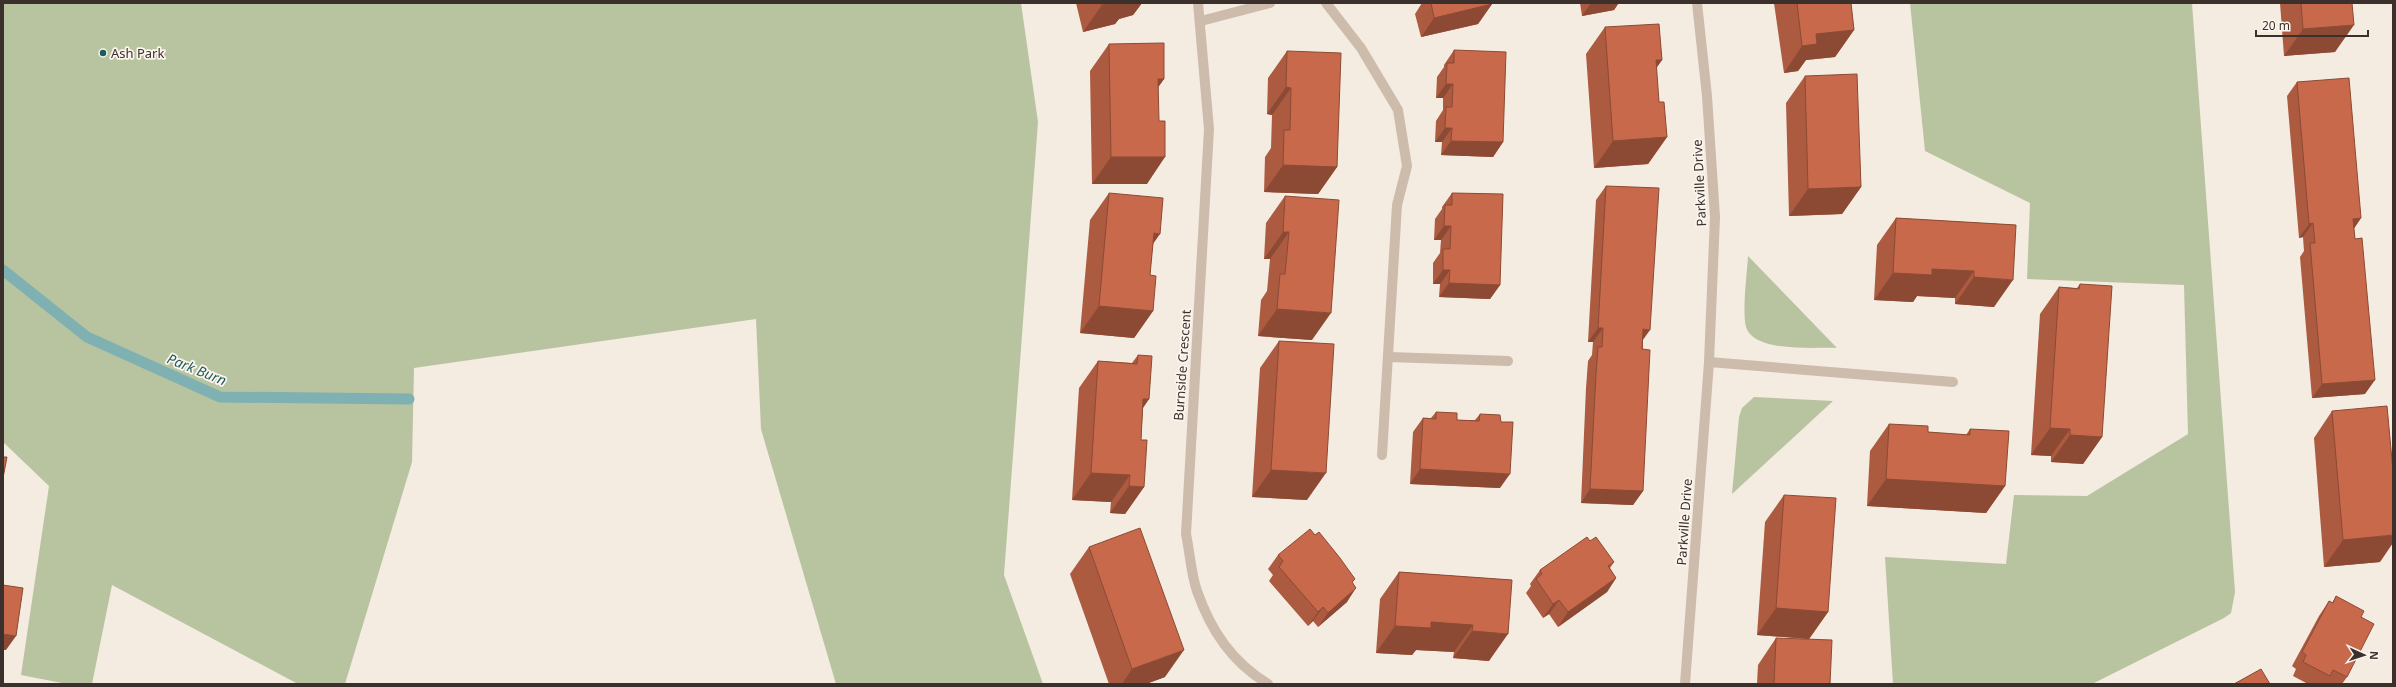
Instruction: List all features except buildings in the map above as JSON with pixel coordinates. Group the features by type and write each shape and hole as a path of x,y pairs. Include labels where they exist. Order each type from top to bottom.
{"street":[{"name":"Burnside Crescent","path":"1198,3 1201,21 1209,129 1186,534 1197,591 1221,643 1255,676 1268,684"},
{"path":"1201,21 1270,3"},
{"path":"1326,3 1361,48 1398,110 1407,166 1398,204 1382,455"},
{"name":"Parkville Drive","path":"1685,684 1709,362 1715,217 1707,96 1697,3"},
{"path":"1389,357 1508,361"},
{"path":"1709,362 1953,382"}],"green space":[{"path":"3,3 1021,3 1038,122 1004,575 1043,684 836,684 761,429 756,319 414,368 412,462 345,684 298,684 112,585 92,684 67,684 21,675 49,486 3,442"},
{"path":"1910,3 2192,3 2235,592 2231,613 2224,618 2092,684 1893,684 1885,557 2006,564 2014,495 2087,496 2188,434 2184,285 2027,279 2030,203 1925,151"},
{"path":"1748,256 1837,348 1786,347 1760,341 1751,335 1746,327 1744,312"},
{"path":"1754,397 1833,401 1732,494 1739,417 1742,408"}],"waterway":[{"name":"Park Burn","path":"3,270 87,337 220,397 409,399"}],"place":[{"name":"Ash Park","path":"103,53"}]}
